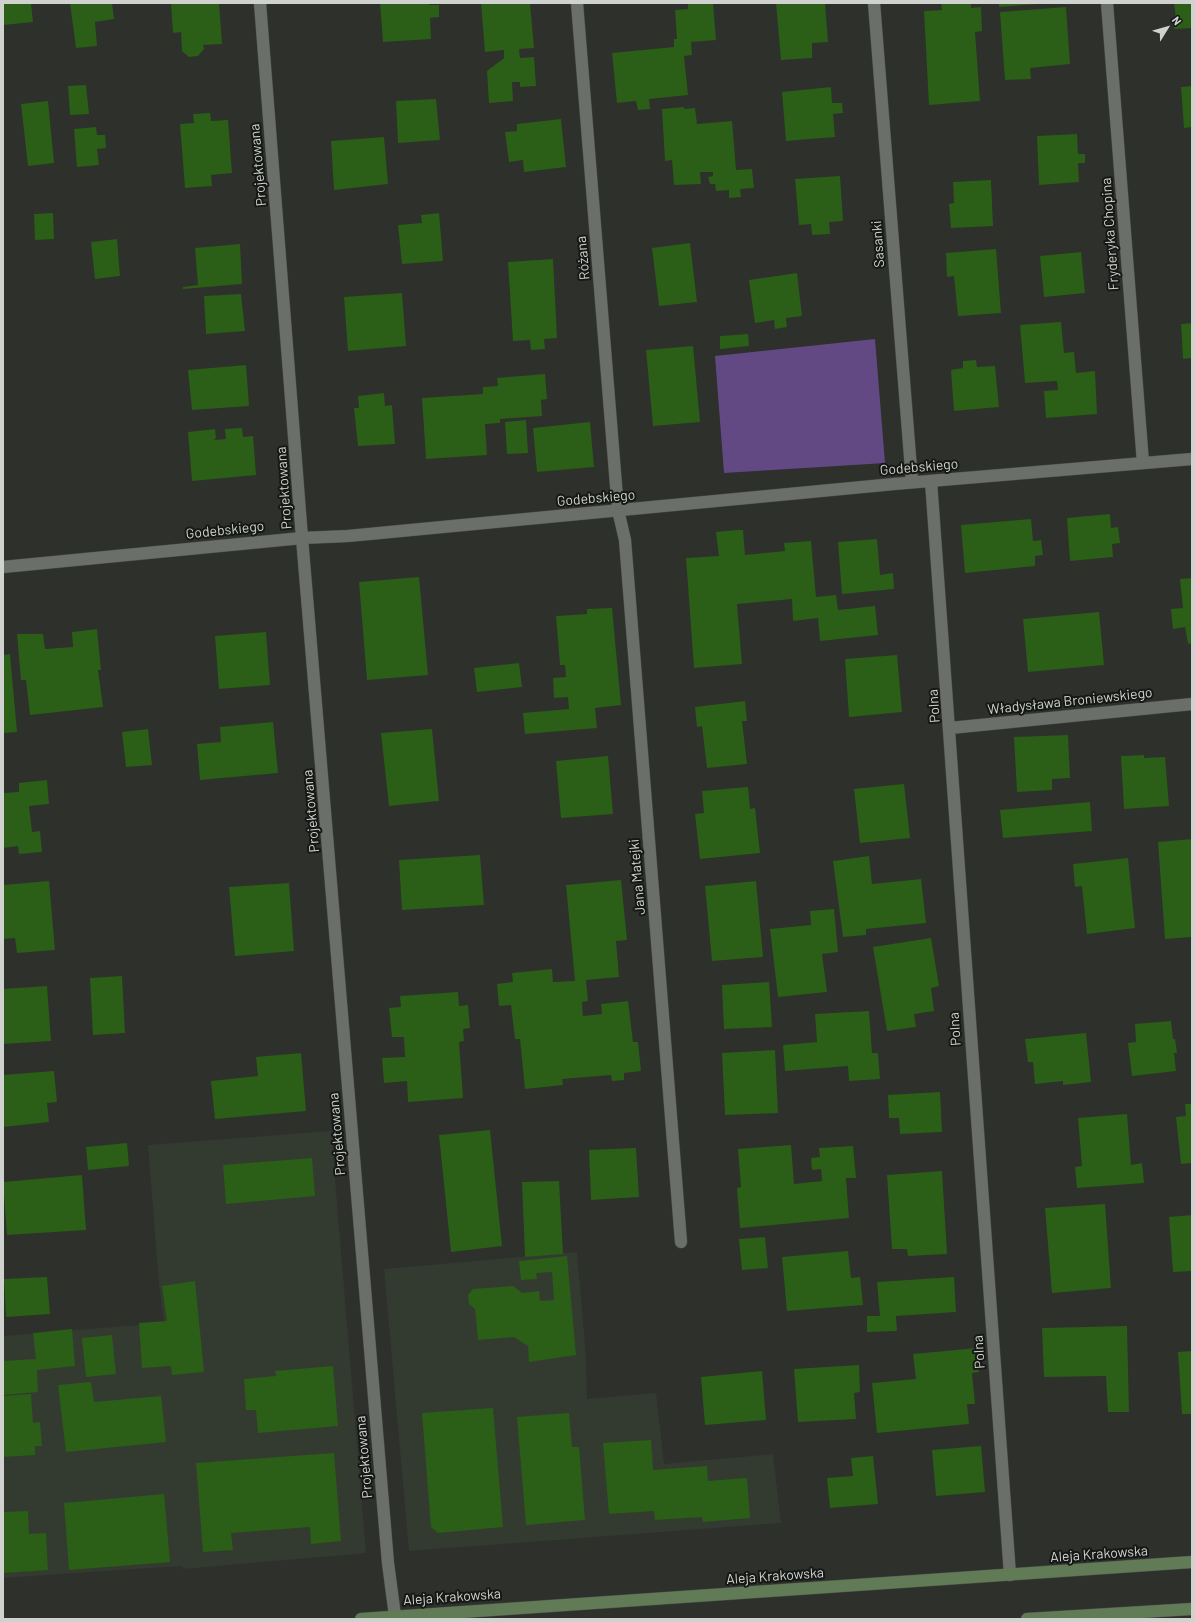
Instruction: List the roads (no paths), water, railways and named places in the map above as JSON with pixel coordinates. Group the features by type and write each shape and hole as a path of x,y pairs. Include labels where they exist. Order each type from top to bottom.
{"main road":[{"name":"Aleja Krakowska","path":"361,1619 1192,1562"},
{"path":"1027,1619 1192,1608"}],"street":[{"name":"Projektowana","path":"260,3 302,538 388,1563 395,1616"},
{"name":"Różana","path":"577,3 618,510"},
{"name":"Sasanki","path":"874,3 912,482"},
{"name":"Fryderyka Chopina","path":"1107,3 1143,463"},
{"name":"Godebskiego","path":"3,567 302,538 348,536 912,482 1192,460"},
{"name":"Polna","path":"931,481 1010,1575"},
{"name":"Jana Matejki","path":"618,510 625,540 681,1242"},
{"name":"Władysława Broniewskiego","path":"950,728 1192,704"}]}
